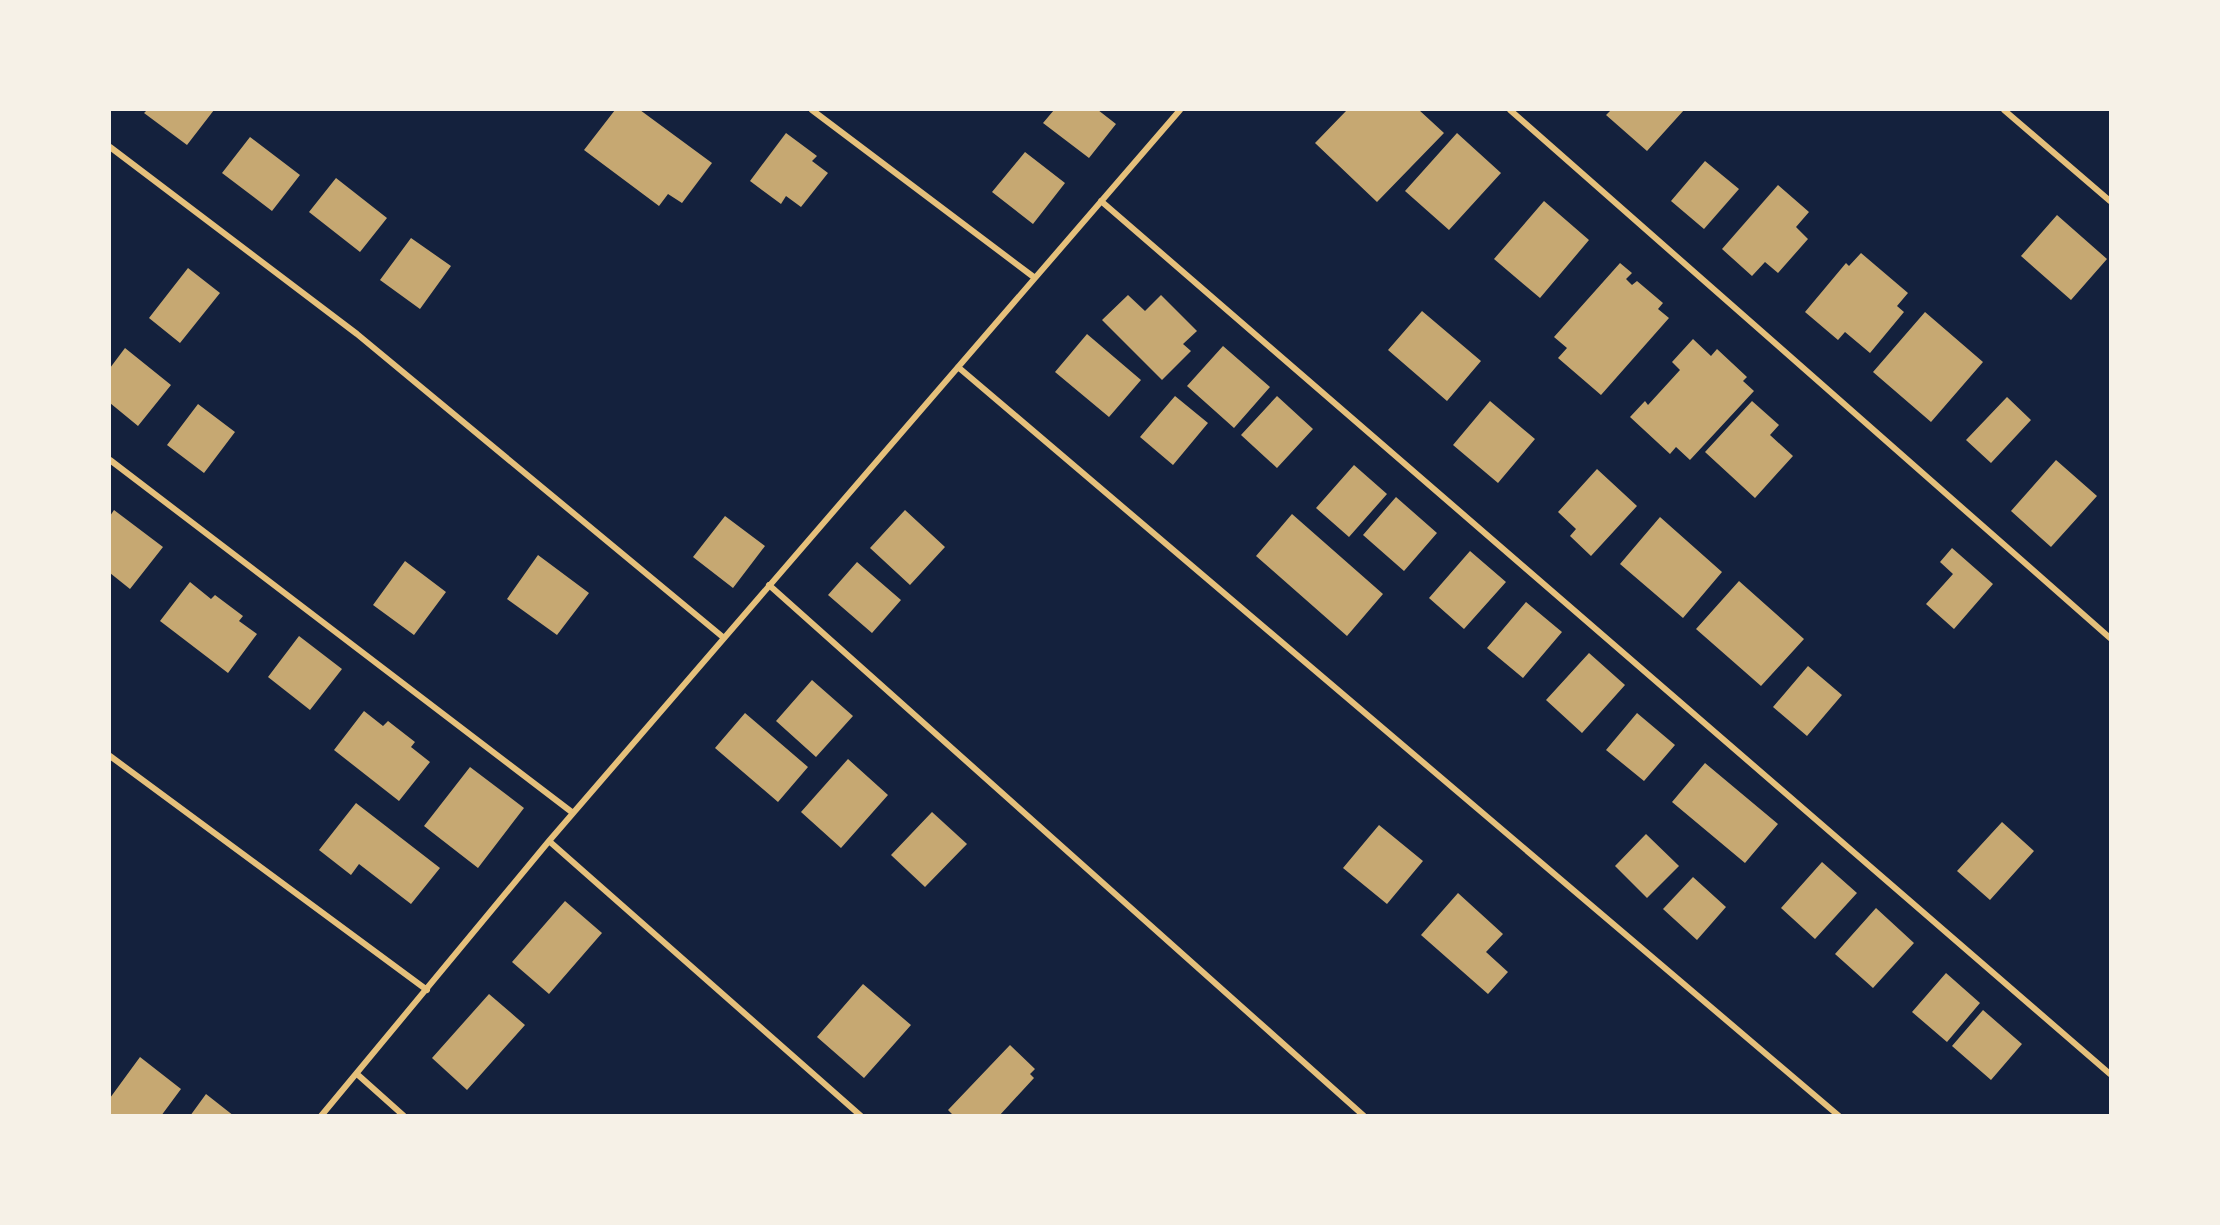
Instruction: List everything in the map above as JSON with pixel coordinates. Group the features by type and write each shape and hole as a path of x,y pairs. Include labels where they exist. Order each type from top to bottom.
{"street":[{"path":"812,110 1035,278"},
{"path":"321,1116 549,841 1180,110"},
{"path":"1510,110 2110,638"},
{"path":"2004,110 2110,201"},
{"path":"110,147 357,334 724,638"},
{"path":"1101,201 2110,1074"},
{"path":"958,367 1839,1116"},
{"path":"110,460 573,813"},
{"path":"769,585 1364,1116"},
{"path":"110,756 427,990"},
{"path":"549,841 861,1116"},
{"path":"357,1074 404,1116"}],"building":[{"path":"147,110 214,110 187,145 144,113"},
{"path":"615,110 640,110 712,163 682,203 668,194 659,206 584,150"},
{"path":"1054,110 1098,110 1116,124 1089,158 1043,123"},
{"path":"1347,110 1419,110 1444,133 1377,202 1315,143"},
{"path":"1611,110 1684,110 1647,151 1606,115"},
{"path":"786,133 817,156 812,161 828,173 801,207 786,196 781,204 750,181"},
{"path":"1457,133 1501,173 1449,230 1405,191"},
{"path":"250,137 300,175 272,211 222,173"},
{"path":"1025,152 1065,183 1033,224 992,192"},
{"path":"1705,161 1739,189 1704,229 1671,201"},
{"path":"336,178 387,218 360,252 309,212"},
{"path":"1778,185 1809,212 1796,227 1808,239 1778,273 1765,262 1752,276 1722,249"},
{"path":"1544,201 1589,240 1540,298 1494,259"},
{"path":"2057,215 2107,259 2071,300 2021,256"},
{"path":"411,238 451,266 420,309 380,280"},
{"path":"1861,253 1908,293 1897,306 1904,312 1870,353 1845,332 1838,340 1805,312 1846,263 1849,266"},
{"path":"1620,263 1632,273 1626,279 1632,285 1637,281 1663,303 1658,309 1669,318 1601,395 1558,358 1567,348 1554,337"},
{"path":"188,268 220,293 180,343 149,318"},
{"path":"1128,295 1145,311 1161,295 1197,331 1183,344 1191,351 1162,380 1102,320"},
{"path":"1422,311 1481,361 1447,401 1388,350"},
{"path":"1925,312 1983,362 1931,422 1873,372"},
{"path":"1087,334 1141,380 1109,417 1055,372"},
{"path":"1693,339 1711,356 1717,349 1747,377 1743,381 1754,391 1690,460 1676,447 1670,454 1630,417 1645,401 1648,405 1680,370 1672,362"},
{"path":"1223,346 1270,387 1234,428 1187,386"},
{"path":"125,348 171,385 138,426 110,403 110,368"},
{"path":"1175,396 1208,423 1173,465 1140,437"},
{"path":"1277,396 1313,429 1277,468 1241,435"},
{"path":"2007,397 2031,420 1991,463 1966,440"},
{"path":"1490,401 1535,439 1498,483 1453,445"},
{"path":"1752,401 1779,425 1770,435 1793,456 1755,498 1705,452"},
{"path":"198,404 235,432 204,473 167,445"},
{"path":"2056,460 2097,496 2051,547 2011,511"},
{"path":"1354,465 1387,494 1349,537 1316,508"},
{"path":"1597,469 1637,506 1591,556 1570,536 1576,529 1558,512"},
{"path":"1396,497 1437,533 1404,571 1363,535"},
{"path":"114,510 163,547 130,589 110,573 110,516"},
{"path":"905,510 945,547 910,585 870,548"},
{"path":"1292,514 1383,594 1347,636 1256,556"},
{"path":"725,516 765,546 733,588 693,557"},
{"path":"1660,517 1722,572 1683,618 1620,564"},
{"path":"1952,548 1993,584 1954,629 1926,604 1953,574 1940,562"},
{"path":"1470,551 1506,582 1464,629 1429,598"},
{"path":"538,555 589,593 557,635 507,599"},
{"path":"405,561 446,592 414,635 373,605"},
{"path":"857,562 901,600 872,633 828,595"},
{"path":"1739,581 1804,639 1761,686 1696,629"},
{"path":"190,582 211,599 215,595 243,616 239,621 257,634 228,673 160,621"},
{"path":"1526,602 1562,632 1523,678 1487,648"},
{"path":"299,636 342,669 310,710 268,677"},
{"path":"1589,653 1625,685 1582,733 1546,700"},
{"path":"1808,666 1842,695 1807,736 1773,707"},
{"path":"812,680 853,716 816,757 776,721"},
{"path":"364,711 383,726 388,721 415,742 411,747 430,762 399,801 334,750"},
{"path":"745,713 808,767 778,802 715,748"},
{"path":"1637,713 1675,745 1644,781 1606,750"},
{"path":"848,759 888,795 841,848 801,812"},
{"path":"1705,763 1778,824 1745,863 1672,802"},
{"path":"470,767 524,808 478,868 424,826"},
{"path":"356,803 440,868 411,904 359,864 351,875 319,850"},
{"path":"932,812 967,844 925,887 891,855"},
{"path":"2002,822 2034,851 1990,900 1957,871"},
{"path":"1379,825 1423,861 1387,904 1343,868"},
{"path":"1646,834 1679,866 1647,898 1615,866"},
{"path":"1822,862 1857,893 1815,939 1781,908"},
{"path":"1693,877 1726,907 1697,940 1663,909"},
{"path":"1458,893 1503,934 1486,952 1508,972 1488,994 1421,935"},
{"path":"565,901 602,933 549,994 512,962"},
{"path":"1876,908 1914,943 1873,988 1835,954"},
{"path":"1946,973 1980,1003 1947,1042 1912,1012"},
{"path":"863,984 911,1025 864,1078 817,1037"},
{"path":"489,994 525,1025 467,1090 432,1058"},
{"path":"1983,1010 2022,1044 1991,1080 1952,1046"},
{"path":"1010,1045 1035,1069 1030,1074 1034,1078 999,1116 954,1116 948,1110"},
{"path":"140,1057 181,1089 161,1116 111,1116 110,1098"},
{"path":"206,1094 234,1116 190,1116"}]}
